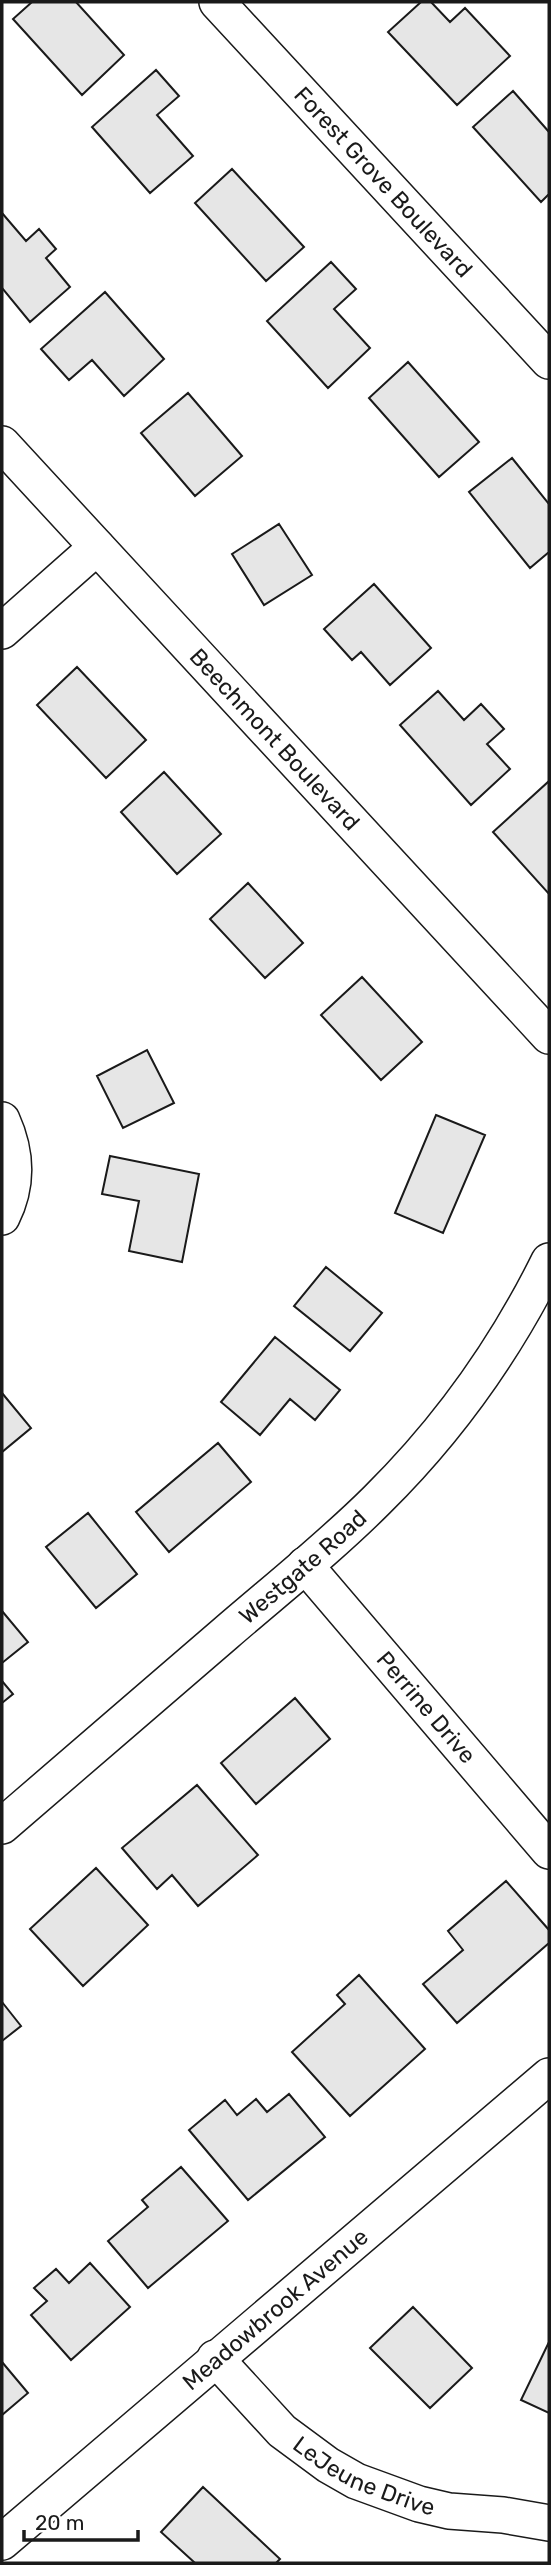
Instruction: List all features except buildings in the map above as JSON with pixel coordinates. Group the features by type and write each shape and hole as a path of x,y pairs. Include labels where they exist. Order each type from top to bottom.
{"street":[{"name":"Forest Grove Boulevard","path":"217,2 549,361"},
{"name":"Beechmont Boulevard","path":"2,444 549,1036"},
{"path":"2,631 97,547"},
{"path":"2,1120 15,1160 10,1199 2,1217"},
{"name":"Westgate Road","path":"2,1826 384,1494 452,1417 514,1328 549,1261"},
{"name":"Perrine Drive","path":"305,1565 549,1851"},
{"name":"Meadowbrook Avenue","path":"2,2542 549,2076"},
{"name":"LeJeune Drive","path":"215,2358 282,2431 328,2465 356,2481 419,2504 449,2511 503,2515 549,2523"}]}
